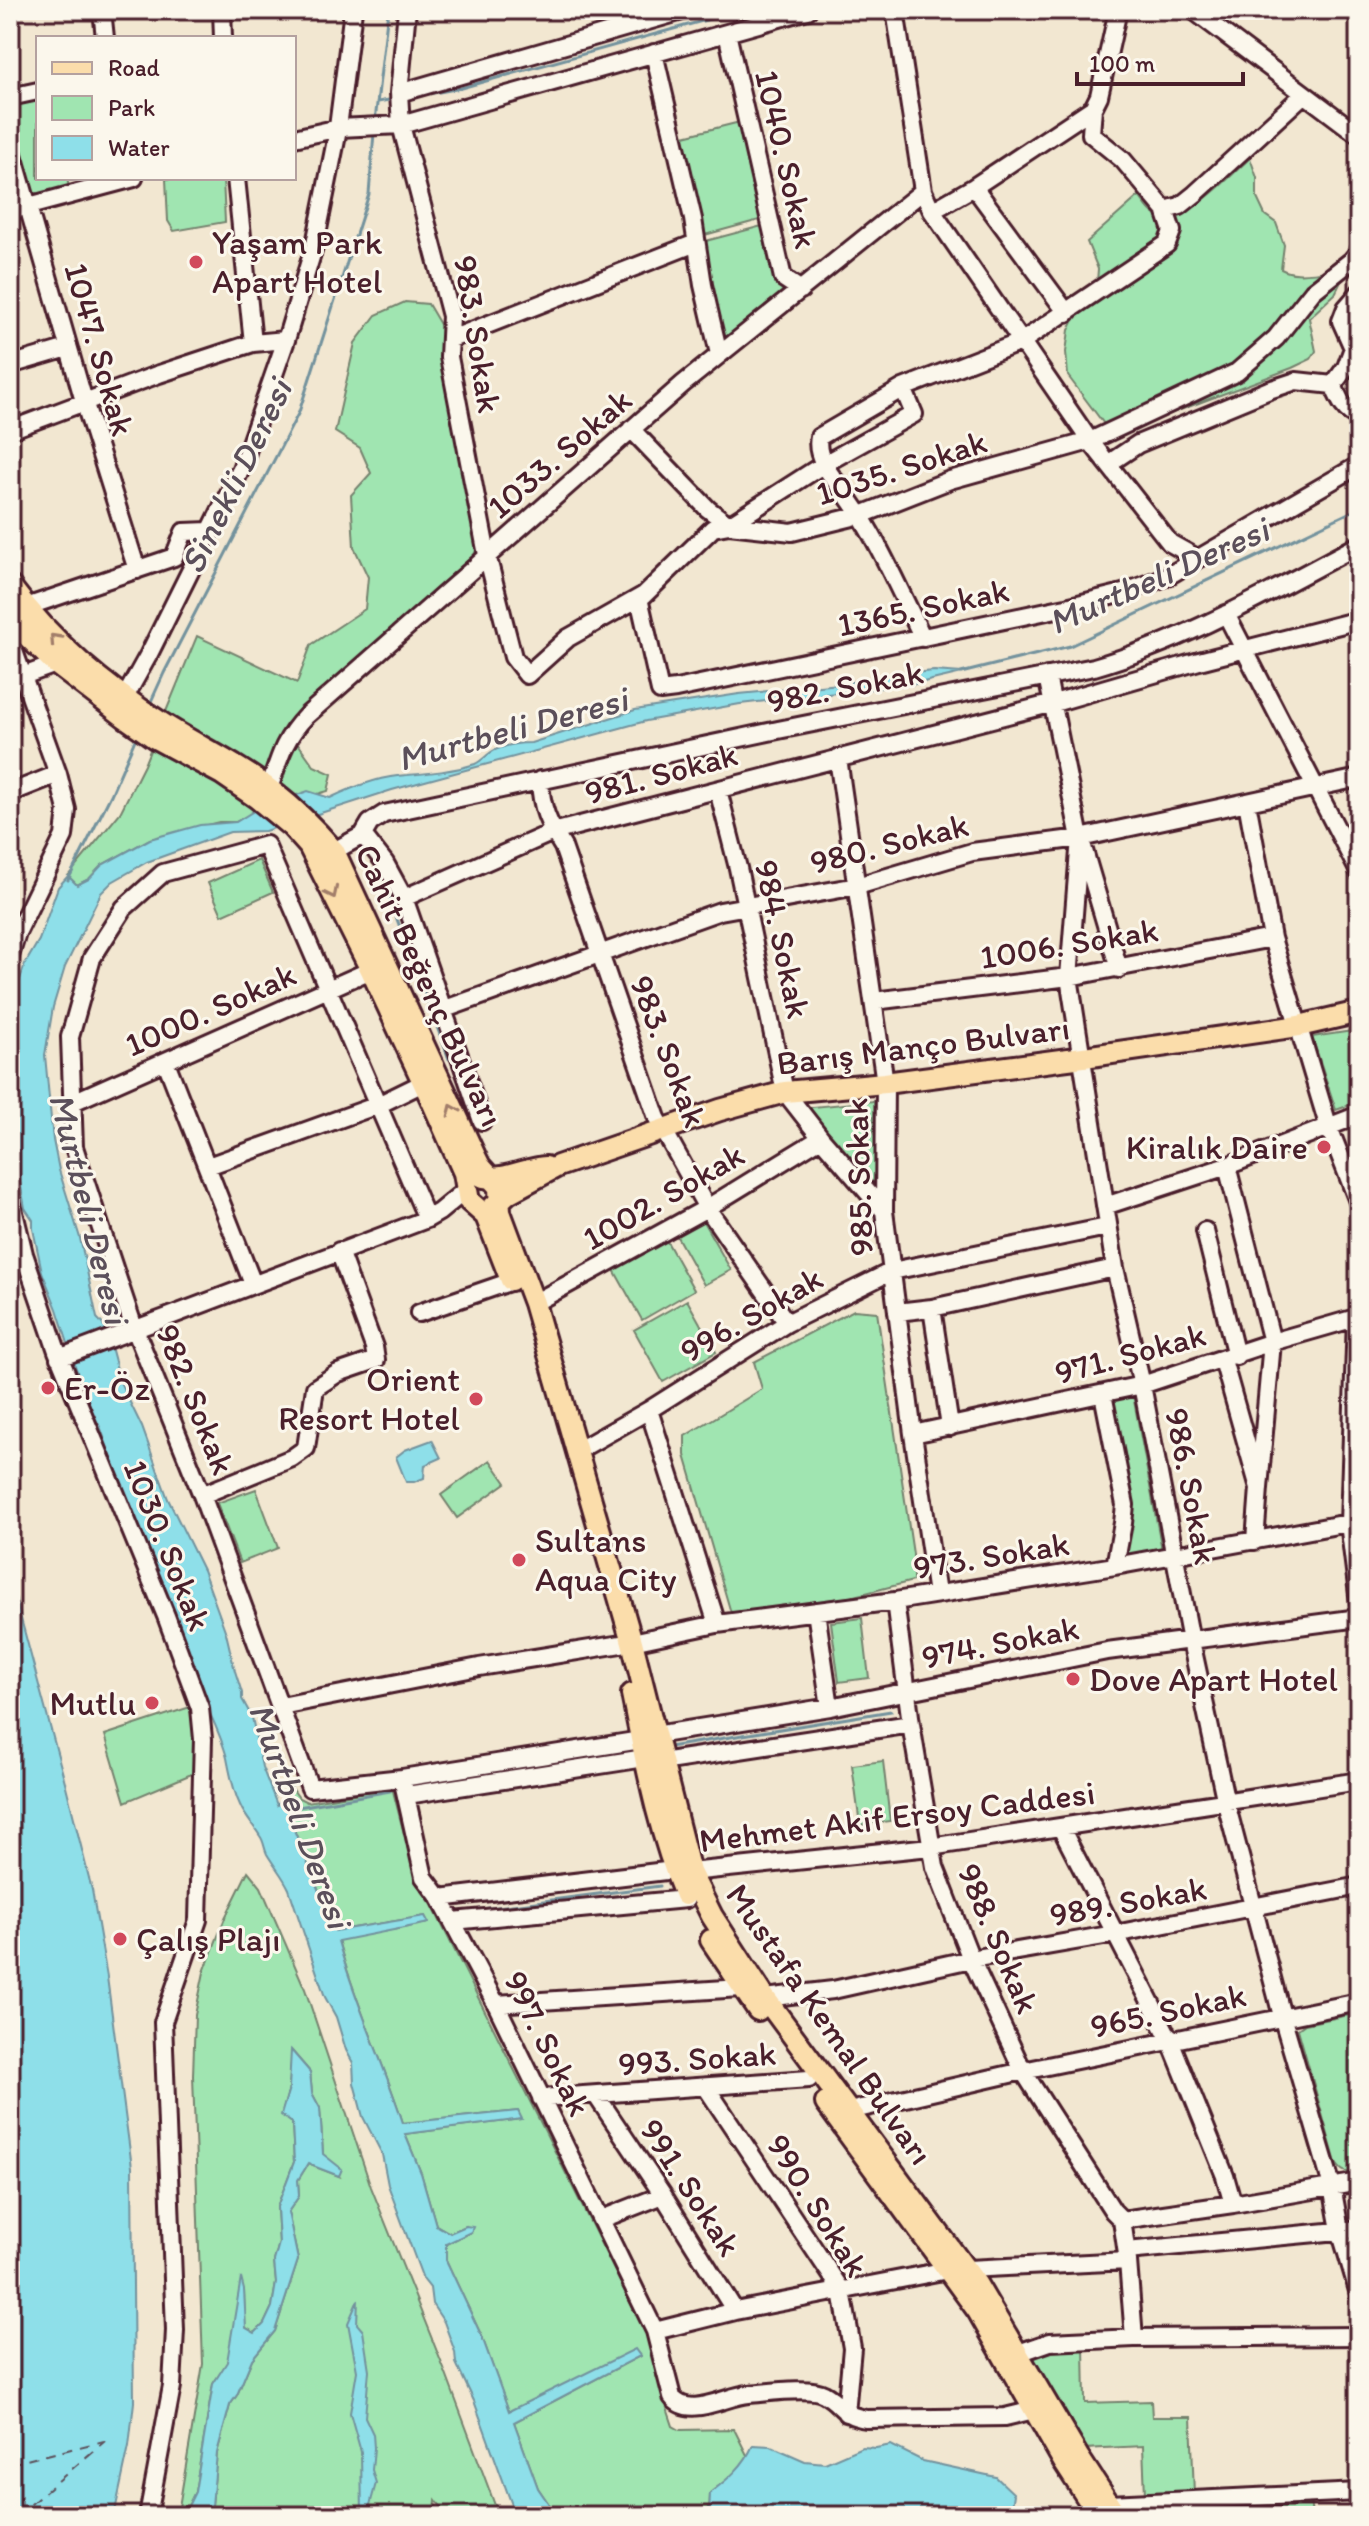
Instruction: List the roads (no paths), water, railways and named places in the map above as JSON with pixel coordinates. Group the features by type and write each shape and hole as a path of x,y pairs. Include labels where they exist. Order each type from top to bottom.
{"main road":[{"name":"Cahit Beğenç Bulvarı","path":"10,586 18,613 56,664 130,708"},
{"name":"Cahit Beğenç Bulvarı","path":"18,613 159,731 222,774 266,792 313,827 334,851 458,1121 480,1166 490,1178"},
{"name":"Cahit Beğenç Bulvarı","path":"266,792 309,846 371,970 464,1173 468,1188"},
{"name":"Barış Manço Bulvarı","path":"1302,1026 1359,1012"},
{"name":"Barış Manço Bulvarı","path":"499,1200 558,1166 720,1110 785,1092 885,1083 1302,1026 1359,1021"},
{"name":"Barış Manço Bulvarı","path":"490,1178 558,1166"},
{"path":"477,1178 490,1178 499,1187 499,1200 489,1209 476,1208 469,1201 468,1188 477,1178"},
{"name":"Mustafa Kemal Bulvarı","path":"499,1200 500,1212 534,1303 577,1451 682,1871 686,1899 741,1988 809,2079 957,2270 990,2304 1034,2410 1064,2462 1108,2512"},
{"name":"Mustafa Kemal Bulvarı","path":"476,1208 486,1216 492,1228 521,1303 626,1643"},
{"name":"Mustafa Kemal Bulvarı","path":"682,1871 765,1998 849,2111 957,2270"},
{"name":"Mustafa Kemal Bulvarı","path":"1011,2355 1079,2458 1108,2512"}],"street":[{"path":"102,10 105,36"},
{"path":"222,10 223,36"},
{"path":"130,708 129,690 241,469 286,340 315,244 339,128 353,10"},
{"name":"983. Sokak","path":"407,10 399,93 401,125 451,316 449,357 487,555 513,657 527,675 568,638 639,598"},
{"path":"399,93 686,10"},
{"path":"296,138 339,128 401,125 805,10"},
{"path":"895,10 923,191 932,211 1090,441 1170,543 1197,558"},
{"path":"923,638 861,515 824,464 817,446 819,437 903,388 1021,342 1167,244 1172,231 1165,210 1123,160 1091,134 1093,108 1099,96 1118,10"},
{"path":"1193,10 1359,135"},
{"name":"1040. Sokak","path":"727,33 783,278 801,290"},
{"path":"654,53 693,219 719,354"},
{"path":"10,97 36,91"},
{"path":"1165,210 1180,206 1195,194 1303,95"},
{"path":"932,211 974,187 1093,108"},
{"name":"1047. Sokak","path":"10,144 68,348 137,570"},
{"path":"10,211 73,186 119,180"},
{"path":"236,180 253,343"},
{"path":"974,187 1067,313"},
{"name":"1033. Sokak","path":"266,792 291,732 631,429 719,354 923,191"},
{"path":"451,339 696,243"},
{"name":"1035. Sokak","path":"729,525 792,532 861,515 950,480 1090,441 1237,372 1276,338 1313,291 1359,251"},
{"path":"1333,385 1346,367 1353,348 1341,321 1346,308 1359,293"},
{"path":"10,430 253,343 286,340"},
{"path":"10,365 68,348"},
{"path":"1108,464 1138,444 1269,390 1296,381 1333,385"},
{"path":"1333,385 1341,404 1359,417"},
{"path":"639,598 713,528 729,525 824,464 914,414 903,388"},
{"path":"631,429 708,509 729,525"},
{"name":"1365. Sokak","path":"639,598 660,691 923,638 1123,593 1168,576 1359,465"},
{"path":"18,613 174,557 184,532 209,531"},
{"name":"982. Sokak","path":"334,851 363,835 370,823 384,814 1128,657 1158,647 1359,545"},
{"path":"1226,614 1359,872"},
{"name":"981. Sokak","path":"404,898 553,832 1054,703 1199,661 1359,620"},
{"path":"10,640 58,774 67,810 64,836 17,933 10,956"},
{"path":"23,676 56,664"},
{"name":"986. Sokak","path":"1047,676 1080,838 1069,977 1107,1227 1226,1803 1359,2294"},
{"name":"985. Sokak","path":"838,758 885,1083 884,1211 937,1594"},
{"path":"10,793 58,774"},
{"name":"980. Sokak","path":"445,1009 720,911 857,886 972,852 1080,838 1359,778"},
{"name":"983. Sokak","path":"540,780 541,802 563,847 663,1129 707,1208 787,1323"},
{"name":"984. Sokak","path":"718,790 785,1092 884,1211"},
{"path":"1247,802 1272,938 1302,1026 1328,1125 1359,1204"},
{"path":"363,835 385,863 404,898 482,1121"},
{"path":"1080,838 1119,969"},
{"name":"982. Sokak","path":"310,1788 202,1495 135,1330 74,1147 70,1037 92,958 124,908 163,873 266,845 329,989"},
{"name":"1006. Sokak","path":"874,1001 1069,977 1272,938"},
{"name":"1000. Sokak","path":"73,1102 371,970"},
{"path":"329,989 378,1105 433,1215"},
{"path":"166,1062 253,1284"},
{"path":"208,1166 378,1105 423,1083"},
{"path":"1105,1206 1227,1166 1359,1115"},
{"name":"1002. Sokak","path":"534,1303 707,1208 821,1138"},
{"path":"1227,1166 1272,1342 1255,1541"},
{"path":"433,1215 468,1188"},
{"path":"10,1196 24,1254 59,1358 433,1215 476,1208"},
{"name":"996. Sokak","path":"577,1451 649,1410 787,1323 892,1271 1107,1227"},
{"path":"1205,1231 1229,1358 1259,1488"},
{"path":"202,1495 292,1458 306,1448 315,1388 338,1373 376,1360 339,1251"},
{"path":"897,1312 932,1308 1115,1268"},
{"path":"419,1313 512,1281"},
{"path":"932,1308 950,1427"},
{"path":"1358,1318 1354,1522 1359,1603"},
{"name":"971. Sokak","path":"913,1434 1142,1385 1272,1342 1358,1318"},
{"name":"1030. Sokak","path":"59,1358 145,1564 200,1708 203,1739 198,1920 163,2022 175,2330 172,2386 148,2516"},
{"path":"1103,1394 1125,1505 1115,1566"},
{"path":"649,1410 717,1624"},
{"name":"973. Sokak","path":"281,1706 717,1624 895,1601 1115,1566 1354,1522"},
{"name":"988. Sokak","path":"895,1601 911,1724 935,1867 971,1959 1023,2071 1113,2211 1122,2220"},
{"path":"816,1611 830,1707"},
{"name":"974. Sokak","path":"310,1788 651,1749 830,1707 1107,1651 1359,1618"},
{"path":"407,1795 651,1749 911,1724"},
{"name":"997. Sokak","path":"402,1778 424,1877 453,1921 602,2219 655,2331 676,2404 707,2405 743,2394 812,2391 824,2393 846,2413"},
{"name":"Mehmet Akif Ersoy Caddesi","path":"440,1898 930,1847 1359,1781"},
{"path":"1061,1828 1170,2040 1225,2176 1233,2204"},
{"name":"989. Sokak","path":"765,1998 833,1990 971,1959 1359,1886"},
{"path":"453,1921 686,1899"},
{"path":"496,2004 741,1988"},
{"name":"965. Sokak","path":"849,2111 1023,2071 1359,2002"},
{"name":"993. Sokak","path":"541,2098 809,2079"},
{"name":"990. Sokak","path":"706,2087 842,2291 852,2348 846,2413"},
{"name":"991. Sokak","path":"596,2095 735,2311"},
{"path":"1134,2338 1122,2220 1359,2182"},
{"path":"602,2219 663,2195"},
{"path":"655,2331 735,2311 957,2270 1128,2256 1359,2229"},
{"path":"1011,2355 1050,2342 1359,2336"},
{"path":"846,2413 866,2419 1005,2417 1034,2410"},
{"path":"1108,2512 1359,2492"}],"water":[{"path":"934,671 962,673 915,684 740,704 646,721 392,790 265,831 230,832 147,862 112,882 101,893 65,967 53,1007 45,1055 53,1140 80,1238 97,1318 106,1328 121,1384 142,1427 168,1499 203,1570 226,1633 242,1699 252,1717 262,1767 277,1805 285,1798 290,1820 335,1931 425,1916 429,1923 338,1941 403,2123 518,2111 522,2119 405,2134 421,2173 436,2225 450,2233 466,2226 473,2227 471,2232 446,2244 446,2260 482,2337 509,2411 635,2349 640,2356 514,2422 538,2488 557,2516 516,2516 474,2401 456,2363 444,2322 432,2304 430,2288 423,2279 388,2185 382,2154 363,2117 354,2083 353,2063 325,1997 289,1889 238,1800 223,1745 196,1680 189,1653 185,1650 165,1599 164,1588 128,1505 101,1429 86,1400 42,1272 33,1220 25,1208 10,1130 10,1010 25,964 39,940 58,887 68,876 77,885 89,879 102,865 150,839 200,825 236,822 257,809 308,791 330,798 388,777 467,766 504,747 531,743 635,710 739,694"},
{"path":"432,1440 441,1458 425,1465 424,1478 406,1482 396,1457 405,1450"},
{"path":"10,1578 92,1890 107,1977 132,2167 134,2402 129,2446 114,2516 10,2516"},
{"path":"291,2050 310,2072 312,2093 320,2108 323,2154 342,2169 339,2176 308,2164 298,2180 299,2196 288,2212 298,2260 275,2331 252,2359 230,2405 217,2453 211,2516 183,2516 195,2492 213,2384 227,2362 241,2278 246,2328 255,2333 264,2324 272,2307 276,2283 274,2261 279,2243 277,2207 294,2162 292,2123 281,2115 289,2088"},
{"path":"358,2300 357,2324 363,2331 369,2370 365,2417 373,2434 372,2470 376,2483 367,2516 362,2516 361,2452 350,2413 357,2371 348,2323"},
{"path":"753,2445 771,2446 805,2461 825,2463 862,2447 891,2445 923,2461 996,2477 1014,2494 1011,2514 709,2516 710,2493 740,2466"}],"waterway":[{"name":"Sinekli Deresi","path":"375,121 388,10"},
{"path":"417,96 461,88 742,10"},
{"path":"378,102 394,99"},
{"name":"Sinekli Deresi","path":"149,706 299,412 369,194 374,133"},
{"name":"Murtbeli Deresi","path":"961,673 1070,646 1359,508"},
{"name":"Sinekli Deresi","path":"68,880 137,735"},
{"path":"388,895 449,1059"},
{"path":"669,1747 891,1711"},
{"path":"287,1809 390,1791"},
{"path":"458,1912 660,1886"}],"place":[{"name":"Yaşam Park Apart Hotel","path":"196,262"},
{"name":"Kiralık Daire","path":"1324,1147"},
{"name":"Er-Öz","path":"48,1388"},
{"name":"Orient Resort Hotel","path":"476,1399"},
{"name":"Sultans Aqua City","path":"519,1560"},
{"name":"Dove Apart Hotel","path":"1073,1679"},
{"name":"Mutlu","path":"152,1703"},
{"name":"Çalış Plajı","path":"120,1939"}]}
